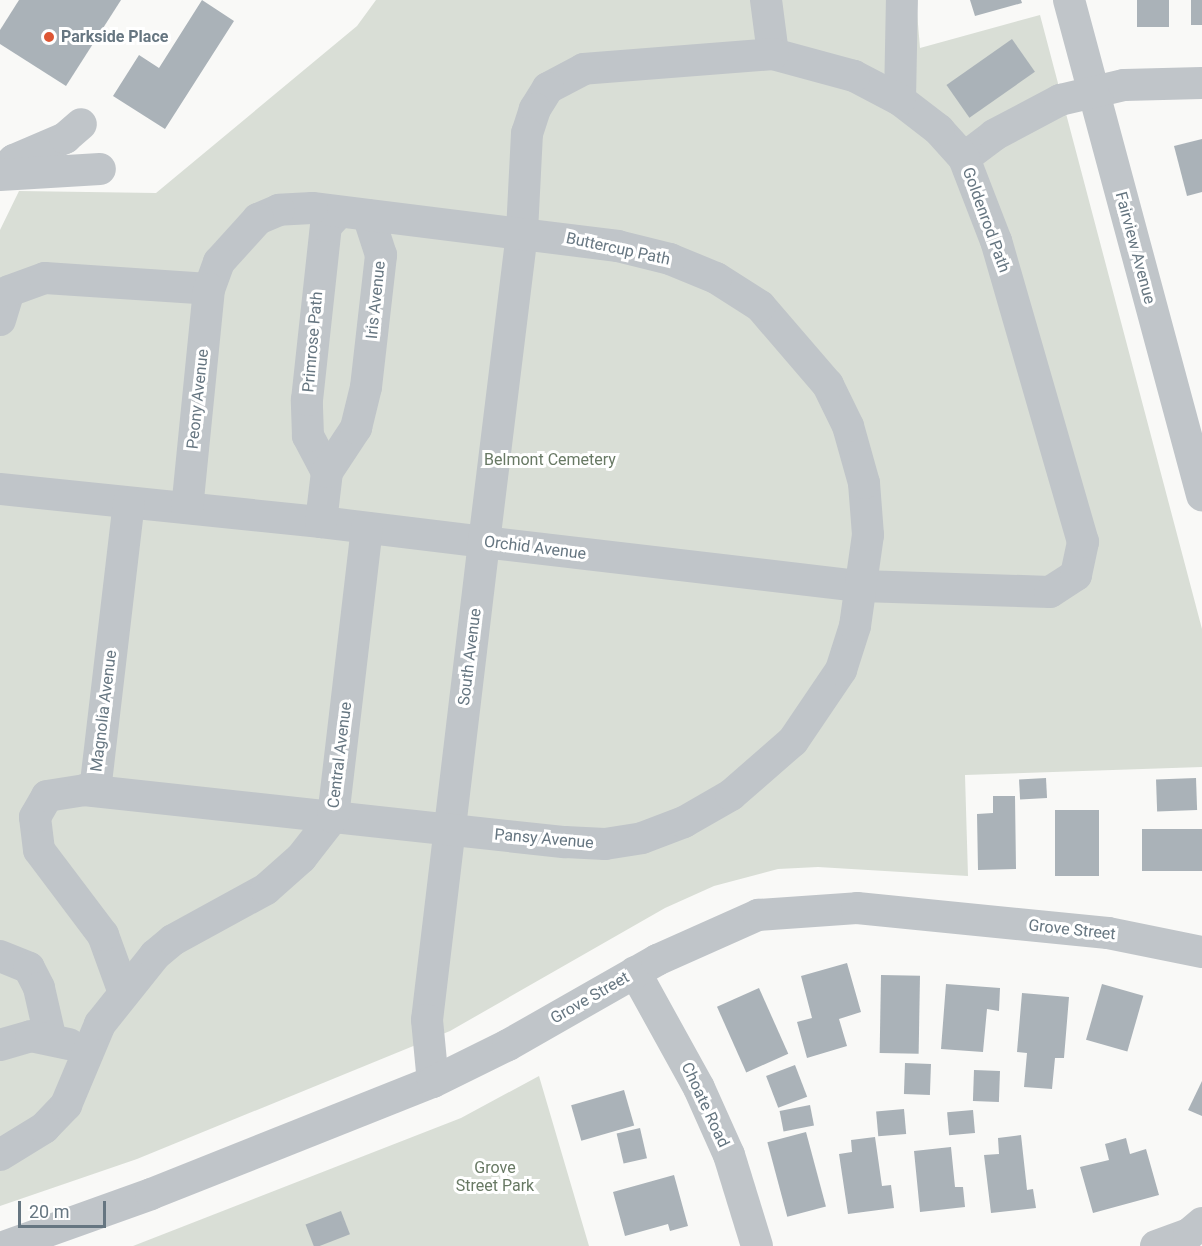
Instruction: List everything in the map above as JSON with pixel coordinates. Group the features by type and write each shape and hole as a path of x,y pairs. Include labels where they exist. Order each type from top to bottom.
{"street":[{"path":"765,0 773,54"},
{"path":"900,100 902,0"},
{"name":"Fairview Avenue","path":"1069,0 1093,92 1191,411 1202,495"},
{"name":"Goldenrod Path","path":"522,232 528,133 549,88 584,69 773,54 854,76 900,100 939,130 964,158 996,241 1081,532 1080,566 1069,583"},
{"path":"964,158 1044,106 1093,92 1140,83 1202,83"},
{"path":"0,174 14,160 65,138 81,124"},
{"path":"0,174 100,169"},
{"path":"0,320 9,291 45,278 209,289 219,262 258,219 294,208 353,214"},
{"name":"Buttercup Path","path":"353,214 522,232 670,259 716,278 760,306 798,345 833,395 848,426 864,483 868,535 861,586"},
{"name":"Iris Avenue","path":"321,522 327,472 356,428 366,387 381,255 353,214"},
{"name":"Primrose Path","path":"327,472 308,436 307,400 326,226 353,214"},
{"name":"South Avenue","path":"433,1082 427,1020 522,232"},
{"name":"Peony Avenue","path":"187,508 209,289"},
{"name":"Orchid Avenue","path":"0,489 321,522 861,586 1029,595 1069,583"},
{"name":"Magnolia Avenue","path":"123,990 106,940 49,866 34,829 37,809 47,796 62,790 95,791 129,503"},
{"name":"Central Avenue","path":"0,1155 37,1134 59,1114 71,1095 86,1051 123,990 173,940 229,912 278,880 333,817 367,528"},
{"name":"Pansy Avenue","path":"95,791 450,831 605,844 642,838 684,822 731,795 792,741 841,670 861,586"},
{"name":"Grove Street","path":"6,1246 152,1194 433,1082 508,1046 635,972 744,919 820,908 1108,933 1202,952"},
{"path":"0,956 29,968 39,988 50,1036"},
{"name":"Choate Road","path":"635,972 699,1088 729,1155 757,1246"},
{"path":"0,1045 23,1036 50,1036 86,1051"},
{"path":"1156,1246 1189,1234 1202,1223"}],"green space":[{"name":"Belmont Cemetery","path":"376,0 916,0 920,48 1040,15 1202,629 1202,767 965,775 968,876 818,867 778,869 714,886 665,908 450,1031 137,1159 0,1206 0,230 19,191 156,193 357,26"},
{"name":"Grove Street Park","path":"539,1076 589,1246 133,1246 461,1118"}],"building":[{"name":"Parkside Place","path":"19,0 121,0 66,86 0,44 0,30"},
{"path":"202,0 234,21 165,129 113,96 139,55 159,68"},
{"path":"970,0 1021,0 1022,3 975,16"},
{"path":"1137,0 1169,0 1169,27 1137,27"},
{"path":"1191,0 1202,0 1202,25 1191,25"},
{"path":"1012,39 1035,72 969,118 946,85"},
{"path":"1202,139 1202,192 1187,196 1174,146"},
{"path":"1046,778 1047,798 1020,799 1019,779"},
{"path":"1196,778 1197,810 1157,811 1156,779"},
{"path":"993,796 1015,796 1016,869 978,870 977,814 993,813"},
{"path":"1055,810 1099,810 1099,876 1055,876"},
{"path":"1142,829 1202,829 1202,871 1142,871"},
{"path":"847,963 861,1012 839,1019 847,1046 807,1058 797,1022 812,1018 801,976"},
{"path":"881,975 920,976 919,1054 880,1053"},
{"path":"946,984 1000,988 999,1011 987,1009 983,1052 941,1049"},
{"path":"1102,984 1143,996 1127,1052 1086,1040"},
{"path":"759,988 788,1054 746,1072 717,1007"},
{"path":"1022,993 1069,997 1064,1058 1055,1058 1052,1089 1024,1087 1027,1053 1017,1052"},
{"path":"905,1063 931,1064 930,1095 904,1094"},
{"path":"795,1065 807,1097 778,1108 766,1076"},
{"path":"974,1070 1000,1071 999,1102 973,1101"},
{"path":"1202,1081 1202,1116 1188,1110"},
{"path":"624,1090 634,1126 581,1141 571,1105"},
{"path":"810,1105 814,1126 784,1132 780,1111"},
{"path":"904,1109 906,1134 878,1136 876,1111"},
{"path":"973,1110 975,1133 949,1135 947,1112"},
{"path":"640,1128 647,1158 624,1164 617,1133"},
{"path":"806,1132 826,1206 787,1217 767,1142"},
{"path":"1021,1135 1027,1190 1033,1189 1036,1208 991,1213 984,1155 999,1154 998,1138"},
{"path":"875,1137 882,1186 891,1185 894,1208 848,1214 839,1154 852,1152 851,1140"},
{"path":"1126,1138 1130,1154 1146,1149 1159,1195 1093,1213 1080,1167 1109,1160 1105,1144"},
{"path":"951,1147 955,1187 963,1187 965,1207 920,1212 914,1151"},
{"path":"674,1175 688,1226 670,1231 668,1224 625,1236 613,1192"},
{"path":"341,1211 350,1234 314,1246 306,1225"}],"place":[{"name":"Parkside Place","path":"49,37"}]}
